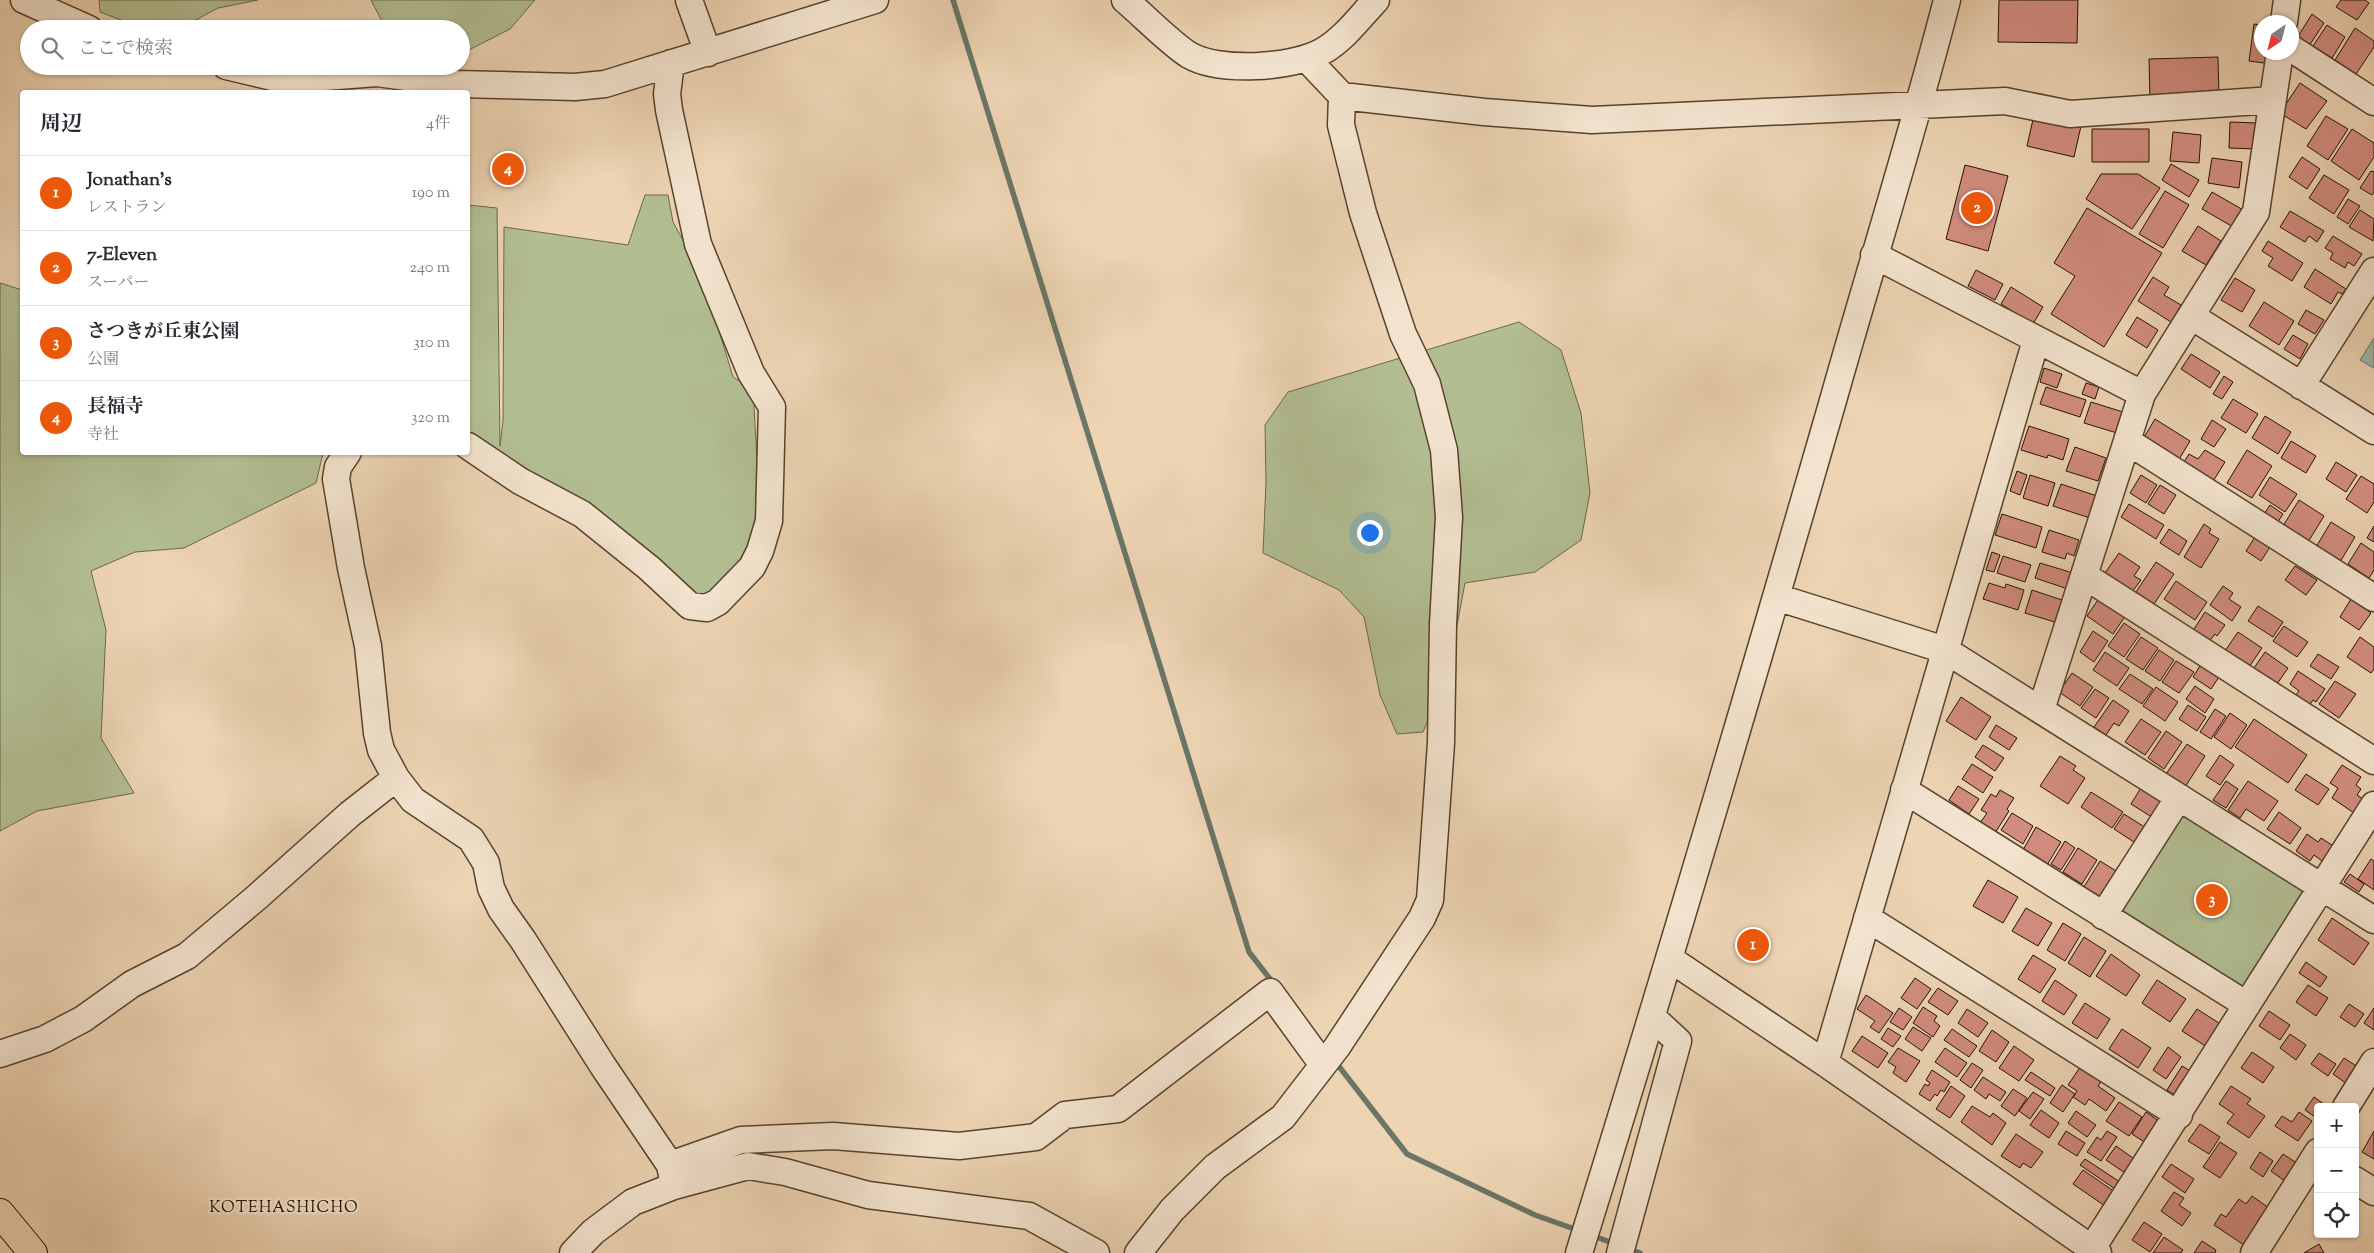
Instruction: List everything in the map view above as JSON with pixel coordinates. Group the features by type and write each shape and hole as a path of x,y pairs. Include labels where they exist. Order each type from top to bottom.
{"main road":[{"path":"0,1214 33,1253"}],"street":[{"path":"24,0 69,20"},
{"path":"689,0 708,53"},
{"path":"385,75 457,84 575,87 605,84 876,0"},
{"path":"1125,0 1189,55 1212,64 1238,68 1306,58 1324,50 1342,35 1374,1"},
{"path":"1579,1253 1670,960 1919,106 1947,0"},
{"path":"2285,15 2287,0"},
{"path":"2299,54 2374,102"},
{"path":"1306,58 1342,96 1484,112 1592,120 1919,106 2005,100 2070,114 2273,100"},
{"path":"2041,710 2142,394 2256,212 2279,60"},
{"path":"470,447 520,481 582,514 649,568 690,606 707,608 718,602 752,567 760,551 769,521 772,407 751,373 698,244 669,110 667,94 671,63"},
{"path":"264,75 285,80 362,75"},
{"path":"1138,1253 1172,1210 1215,1167 1283,1117 1330,1056 1422,918 1430,900 1441,743 1442,624 1449,518 1444,450 1427,384 1403,334 1363,213 1341,125 1342,96"},
{"path":"1874,256 2142,394"},
{"path":"2300,386 2374,271"},
{"path":"2191,316 2374,432"},
{"path":"1824,1063 2036,340"},
{"path":"2127,441 2374,598"},
{"path":"346,455 338,467 336,480 351,568 368,646 377,732 381,750 396,778 413,800 470,839 486,863 491,888 501,909 524,940 672,1175"},
{"path":"2085,576 2374,760"},
{"path":"1776,597 1946,650 2374,920"},
{"path":"0,1054 45,1039 83,1020 132,984 187,956 256,898 350,814 396,778"},
{"path":"1904,790 2247,1006"},
{"path":"2103,916 2179,797"},
{"path":"1670,960 1824,1063 2093,1252 2374,805"},
{"path":"1867,918 2179,1115"},
{"path":"573,1253 593,1232 672,1175 741,1140 833,1136 958,1146 1036,1137 1065,1115 1118,1109 1270,992 1330,1056"},
{"path":"1620,1253 1678,1042 1652,1017"},
{"path":"2348,1103 2374,1062"},
{"path":"2254,1253 2314,1160"},
{"path":"672,1175 748,1166 785,1172 868,1196 1029,1216 1096,1253"},
{"path":"2359,1183 2374,1192"}],"green space":[{"path":"99,0 258,0 218,8 196,20 121,20 100,12"},
{"path":"371,0 535,0 510,29 470,49 470,20 381,20"},
{"path":"645,195 668,195 673,222 702,275 733,377 753,390 757,460 757,530 741,569 712,594 697,594 673,578 521,472 499,452 470,432 470,205 497,208 500,446 503,421 504,227 628,245"},
{"path":"0,283 20,289 20,455 323,455 316,483 184,548 135,552 91,571 106,630 101,738 134,793 37,811 0,831"},
{"path":"1519,322 1561,350 1581,413 1590,493 1581,540 1535,572 1465,583 1448,673 1423,732 1397,734 1380,695 1364,617 1339,590 1263,553 1266,482 1265,425 1288,392"},
{"path":"2186,809 2306,886 2308,896 2248,987 2237,990 2117,912"}],"shaded area":[{"path":"2374,338 2374,368 2360,360"}],"building":[{"path":"1999,0 2078,0 2077,43 1998,42"},
{"path":"2341,0 2365,0 2369,3 2357,20 2336,7"},
{"path":"2312,14 2324,23 2309,46 2299,39 2299,35"},
{"path":"2254,24 2254,60 2271,60 2271,64 2249,61"},
{"path":"2327,25 2345,37 2332,58 2313,46"},
{"path":"2355,28 2374,41 2374,47 2356,74 2335,60"},
{"path":"2218,57 2219,97 2150,99 2149,59"},
{"path":"2300,83 2327,101 2306,129 2280,113"},
{"path":"2034,115 2081,126 2074,157 2027,146"},
{"path":"2326,116 2348,129 2328,160 2307,146"},
{"path":"2230,122 2257,123 2256,149 2229,148"},
{"path":"2092,129 2149,129 2149,162 2092,162"},
{"path":"2352,129 2374,143 2374,157 2359,180 2331,161"},
{"path":"2173,132 2201,135 2199,163 2170,161"},
{"path":"2302,157 2320,169 2307,189 2289,177"},
{"path":"2212,158 2242,162 2239,188 2208,183"},
{"path":"2171,164 2199,180 2189,197 2162,180"},
{"path":"1965,165 2008,176 1988,251 1946,239"},
{"path":"2371,171 2374,172 2374,192 2372,195 2360,188"},
{"path":"2101,174 2138,174 2160,188 2132,229 2086,199"},
{"path":"2324,175 2349,190 2334,214 2309,198"},
{"path":"2165,191 2189,205 2163,248 2139,234"},
{"path":"2212,192 2245,211 2235,228 2202,209"},
{"path":"2348,199 2360,206 2348,224 2337,217"},
{"path":"2087,208 2162,253 2104,347 2051,314 2075,276 2054,263"},
{"path":"2360,210 2374,219 2373,241 2349,227"},
{"path":"2290,211 2324,231 2317,242 2309,236 2305,242 2280,227"},
{"path":"2198,226 2221,241 2206,265 2182,251"},
{"path":"2333,236 2362,254 2354,266 2348,262 2345,268 2330,259 2333,253 2325,248"},
{"path":"2268,241 2303,263 2292,281 2268,266 2273,258 2262,251"},
{"path":"2315,269 2346,289 2342,294 2338,292 2331,304 2304,287"},
{"path":"1976,270 2003,284 1995,300 1968,286"},
{"path":"2153,277 2169,287 2164,295 2181,305 2171,322 2138,301"},
{"path":"2235,278 2255,290 2242,312 2221,300"},
{"path":"2011,287 2043,307 2033,324 2001,304"},
{"path":"2264,302 2294,321 2279,345 2249,326"},
{"path":"2306,310 2324,320 2315,334 2298,324"},
{"path":"2137,317 2158,330 2147,348 2126,335"},
{"path":"2293,335 2308,344 2300,359 2284,349"},
{"path":"2191,354 2220,372 2210,388 2181,369"},
{"path":"2044,368 2062,374 2057,388 2040,382"},
{"path":"2224,376 2233,382 2222,399 2213,394"},
{"path":"2086,383 2099,387 2095,399 2082,394"},
{"path":"2046,387 2086,400 2080,417 2040,404"},
{"path":"2233,399 2258,414 2246,433 2221,418"},
{"path":"2091,402 2123,412 2117,433 2084,423"},
{"path":"2265,416 2291,432 2278,454 2252,438"},
{"path":"2155,419 2190,441 2178,461 2143,439"},
{"path":"2212,420 2226,429 2214,447 2201,439"},
{"path":"2029,426 2069,439 2063,460 2048,455 2047,458 2021,450"},
{"path":"2291,441 2316,456 2306,473 2281,458"},
{"path":"2075,447 2106,458 2098,481 2066,471"},
{"path":"2205,450 2225,462 2212,483 2182,465 2189,454 2198,459"},
{"path":"2247,450 2272,466 2252,498 2227,483"},
{"path":"2336,462 2357,475 2346,492 2326,479"},
{"path":"2017,471 2027,475 2020,495 2010,491"},
{"path":"2030,475 2055,483 2048,506 2023,498"},
{"path":"2141,475 2157,485 2146,503 2130,493"},
{"path":"2361,476 2374,484 2374,502 2367,513 2346,499"},
{"path":"2270,477 2297,494 2285,512 2259,495"},
{"path":"2061,484 2097,496 2090,518 2053,506"},
{"path":"2160,485 2176,495 2164,514 2148,504"},
{"path":"2299,500 2324,516 2308,542 2283,526"},
{"path":"2129,504 2164,525 2156,539 2121,517"},
{"path":"2270,505 2283,514 2276,525 2263,516"},
{"path":"2002,514 2042,527 2036,548 1995,535"},
{"path":"2331,522 2355,537 2340,562 2316,547"},
{"path":"2204,524 2211,529 2209,533 2219,539 2201,568 2184,557"},
{"path":"2374,526 2374,542 2367,538"},
{"path":"2169,529 2187,541 2179,555 2160,543"},
{"path":"2049,530 2079,540 2074,556 2067,553 2065,559 2042,552"},
{"path":"2255,537 2270,547 2261,561 2246,551"},
{"path":"2361,543 2374,552 2374,570 2369,578 2348,564"},
{"path":"1992,552 2000,555 1994,572 1986,570"},
{"path":"2119,553 2140,567 2134,576 2141,580 2132,592 2105,573"},
{"path":"2003,556 2031,565 2025,582 1997,573"},
{"path":"2156,562 2174,574 2154,604 2136,592"},
{"path":"2040,563 2073,573 2068,589 2035,578"},
{"path":"2295,566 2317,580 2306,595 2285,580"},
{"path":"2176,581 2207,602 2195,620 2164,599"},
{"path":"1989,583 2005,588 2006,584 2024,590 2018,610 1983,599"},
{"path":"2223,586 2233,593 2229,599 2241,607 2232,621 2210,605"},
{"path":"2032,590 2065,601 2058,623 2025,613"},
{"path":"2100,597 2126,615 2113,634 2087,616"},
{"path":"2351,599 2371,613 2359,630 2340,617"},
{"path":"2258,606 2283,622 2273,637 2248,621"},
{"path":"2205,612 2225,625 2217,636 2215,634 2208,643 2192,632"},
{"path":"2124,623 2140,634 2124,657 2108,646"},
{"path":"2284,626 2308,642 2297,657 2273,641"},
{"path":"2093,631 2108,641 2094,662 2080,652"},
{"path":"2238,632 2262,648 2249,667 2225,651"},
{"path":"2141,637 2158,648 2143,670 2126,659"},
{"path":"2360,637 2374,647 2374,669 2371,673 2347,657"},
{"path":"2159,650 2174,660 2160,681 2145,671"},
{"path":"2105,652 2129,668 2117,686 2093,670"},
{"path":"2265,652 2288,668 2277,684 2254,668"},
{"path":"2318,654 2339,667 2331,679 2310,666"},
{"path":"2176,661 2194,672 2179,693 2162,682"},
{"path":"2203,661 2221,674 2211,689 2193,677"},
{"path":"2298,671 2325,689 2316,702 2313,700 2309,706 2295,696 2299,691 2290,684"},
{"path":"2072,673 2093,687 2080,706 2059,692"},
{"path":"2130,674 2153,689 2142,704 2119,689"},
{"path":"2335,681 2356,694 2339,718 2319,704"},
{"path":"2195,686 2214,699 2205,713 2186,699"},
{"path":"2156,687 2178,702 2165,721 2143,706"},
{"path":"2095,689 2109,698 2096,718 2081,708"},
{"path":"1961,697 1991,717 1976,740 1946,721"},
{"path":"2113,700 2129,711 2119,726 2114,723 2106,735 2094,727"},
{"path":"2188,705 2206,717 2197,731 2179,719"},
{"path":"2215,709 2226,716 2211,739 2200,732"},
{"path":"2230,713 2247,725 2231,749 2214,737"},
{"path":"2141,719 2161,732 2145,755 2125,742"},
{"path":"2254,719 2307,755 2288,783 2235,747"},
{"path":"1996,725 2017,738 2009,750 1989,737"},
{"path":"2166,731 2182,742 2164,769 2148,758"},
{"path":"2187,744 2205,756 2185,787 2166,774"},
{"path":"1983,745 2004,758 1995,771 1975,757"},
{"path":"2220,755 2234,765 2220,785 2206,776"},
{"path":"2060,756 2076,766 2073,770 2085,778 2068,804 2040,786"},
{"path":"1972,764 1993,777 1983,793 1962,779"},
{"path":"2342,765 2361,777 2356,785 2361,789 2357,795 2363,799 2354,813 2332,798 2338,788 2330,783"},
{"path":"2306,774 2329,789 2318,805 2295,790"},
{"path":"2226,781 2238,789 2226,808 2213,800"},
{"path":"2248,781 2278,801 2264,821 2246,809 2240,818 2228,810"},
{"path":"1958,786 1979,799 1969,814 1949,800"},
{"path":"2142,786 2169,804 2158,821 2131,804"},
{"path":"2000,790 2014,798 2007,809 2009,811 1995,833 1980,823 1987,813 1981,810 1991,794 1996,797"},
{"path":"2091,792 2123,812 2112,828 2081,807"},
{"path":"2279,812 2301,828 2290,844 2267,829"},
{"path":"2012,813 2033,826 2023,844 2001,830"},
{"path":"2124,814 2151,831 2140,846 2114,829"},
{"path":"2036,827 2061,842 2047,865 2023,850"},
{"path":"2307,834 2318,842 2321,838 2341,851 2330,867 2314,855 2310,861 2296,851"},
{"path":"2065,841 2075,848 2061,870 2051,864"},
{"path":"2078,848 2097,860 2082,884 2063,872"},
{"path":"2371,859 2374,861 2374,890 2358,879"},
{"path":"2100,861 2121,874 2103,903 2082,890"},
{"path":"2350,874 2364,884 2359,892 2344,882"},
{"path":"1988,880 2018,897 2003,923 1973,906"},
{"path":"2026,908 2052,923 2038,946 2012,931"},
{"path":"2332,918 2369,943 2354,965 2318,940"},
{"path":"2063,923 2081,934 2065,961 2047,950"},
{"path":"2084,937 2106,951 2090,977 2068,963"},
{"path":"2111,954 2140,975 2126,996 2096,976"},
{"path":"2033,955 2056,969 2040,993 2018,979"},
{"path":"2306,962 2327,977 2320,987 2299,973"},
{"path":"1915,978 1931,989 1917,1009 1901,998"},
{"path":"2055,980 2077,995 2064,1015 2042,1001"},
{"path":"2157,980 2186,999 2170,1022 2142,1003"},
{"path":"2308,985 2328,998 2316,1016 2296,1002"},
{"path":"1938,988 1958,1001 1948,1015 1928,1002"},
{"path":"1866,995 1893,1013 1879,1033 1870,1027 1875,1021 1857,1009"},
{"path":"2085,1003 2110,1019 2097,1039 2072,1023"},
{"path":"2349,1004 2364,1014 2355,1027 2340,1017"},
{"path":"1923,1007 1937,1016 1934,1021 1940,1026 1933,1037 1913,1023"},
{"path":"1899,1008 1912,1017 1903,1030 1890,1022"},
{"path":"2374,1008 2374,1030 2364,1023"},
{"path":"1967,1009 1988,1023 1978,1037 1958,1023"},
{"path":"2197,1009 2222,1025 2207,1047 2182,1031"},
{"path":"2269,1011 2290,1025 2280,1040 2259,1026"},
{"path":"1913,1027 1931,1038 1922,1051 1905,1039"},
{"path":"1888,1028 1901,1036 1893,1047 1881,1039"},
{"path":"1952,1029 1977,1046 1969,1057 1944,1040"},
{"path":"2122,1029 2151,1048 2138,1068 2109,1049"},
{"path":"1992,1030 2009,1042 1996,1062 1979,1051"},
{"path":"2290,1034 2306,1045 2296,1060 2280,1048"},
{"path":"1862,1036 1888,1053 1878,1068 1852,1051"},
{"path":"2014,1046 2034,1060 2019,1081 1999,1068"},
{"path":"2168,1047 2181,1057 2166,1079 2153,1070"},
{"path":"1898,1048 1920,1061 1906,1082 1893,1073 1896,1067 1888,1062"},
{"path":"1945,1048 1967,1063 1957,1077 1935,1062"},
{"path":"2252,1052 2274,1067 2263,1083 2241,1068"},
{"path":"2319,1053 2336,1064 2328,1076 2311,1064"},
{"path":"2344,1058 2358,1067 2347,1084 2333,1074"},
{"path":"1972,1063 1983,1070 1971,1088 1960,1080"},
{"path":"2083,1063 2102,1080 2098,1086 2115,1098 2106,1111 2089,1099 2085,1105 2073,1097 2077,1091 2068,1085"},
{"path":"2182,1066 2195,1074 2179,1098 2167,1090"},
{"path":"1932,1070 1950,1082 1944,1092 1941,1090 1930,1101 1919,1094 1925,1084 1928,1086 1930,1083 1926,1080"},
{"path":"2031,1072 2055,1088 2050,1096 2025,1080"},
{"path":"1983,1077 2006,1092 2000,1101 1989,1094 1986,1099 1974,1090"},
{"path":"2062,1085 2075,1094 2063,1112 2050,1103"},
{"path":"1951,1086 1965,1096 1950,1118 1936,1109"},
{"path":"2231,1086 2251,1099 2247,1104 2265,1116 2249,1138 2227,1123 2234,1114 2219,1104"},
{"path":"2013,1089 2027,1098 2015,1116 2001,1106"},
{"path":"2033,1092 2044,1099 2030,1119 2019,1111"},
{"path":"2314,1097 2322,1103 2314,1103 2314,1116 2305,1110"},
{"path":"2119,1102 2142,1117 2129,1136 2106,1121"},
{"path":"1972,1106 1990,1117 1993,1113 2006,1123 1992,1145 1961,1122"},
{"path":"2041,1110 2059,1123 2049,1138 2030,1125"},
{"path":"2076,1111 2096,1125 2087,1137 2068,1123"},
{"path":"2146,1112 2163,1124 2149,1145 2132,1134"},
{"path":"2299,1112 2312,1121 2298,1141 2275,1126 2282,1116 2292,1122"},
{"path":"2200,1124 2220,1137 2209,1154 2188,1141"},
{"path":"2066,1131 2085,1143 2077,1156 2058,1144"},
{"path":"2107,1131 2117,1137 2101,1161 2087,1152 2097,1137 2101,1140"},
{"path":"2374,1131 2374,1159 2362,1152"},
{"path":"2016,1134 2043,1152 2031,1168 2023,1163 2020,1168 2001,1156"},
{"path":"2220,1142 2237,1153 2220,1178 2203,1167"},
{"path":"2116,1146 2140,1163 2131,1177 2106,1160"},
{"path":"2260,1152 2273,1161 2263,1177 2250,1168"},
{"path":"2283,1154 2298,1164 2286,1182 2271,1171"},
{"path":"2085,1159 2123,1184 2118,1191 2080,1165"},
{"path":"2171,1164 2194,1179 2185,1193 2162,1177"},
{"path":"2083,1170 2118,1194 2108,1208 2073,1184"},
{"path":"2174,1192 2184,1198 2179,1205 2191,1213 2182,1226 2161,1211"},
{"path":"2252,1196 2269,1208 2244,1245 2214,1225 2221,1214 2226,1217 2239,1199 2246,1204"},
{"path":"2144,1222 2162,1234 2150,1252 2132,1240"},
{"path":"2164,1237 2183,1250 2181,1253 2153,1253"},
{"path":"2202,1241 2216,1250 2215,1253 2194,1253"},
{"path":"2319,1244 2324,1253 2304,1253"}],"waterway":[{"path":"953,0 1249,952 1274,984"},
{"path":"1334,1060 1407,1154 1535,1215 1580,1231"},
{"path":"1591,1235 1615,1244"},
{"path":"1629,1249 1640,1253"}],"place":[{"name":"長福寺","path":"508,169"},
{"name":"7-Eleven","path":"1977,208"},
{"name":"さつきが丘東公園","path":"2212,900"},
{"name":"Jonathan's","path":"1753,945"}],"district":[{"name":"KOTEHASHICHO","path":"284,1208"}]}
